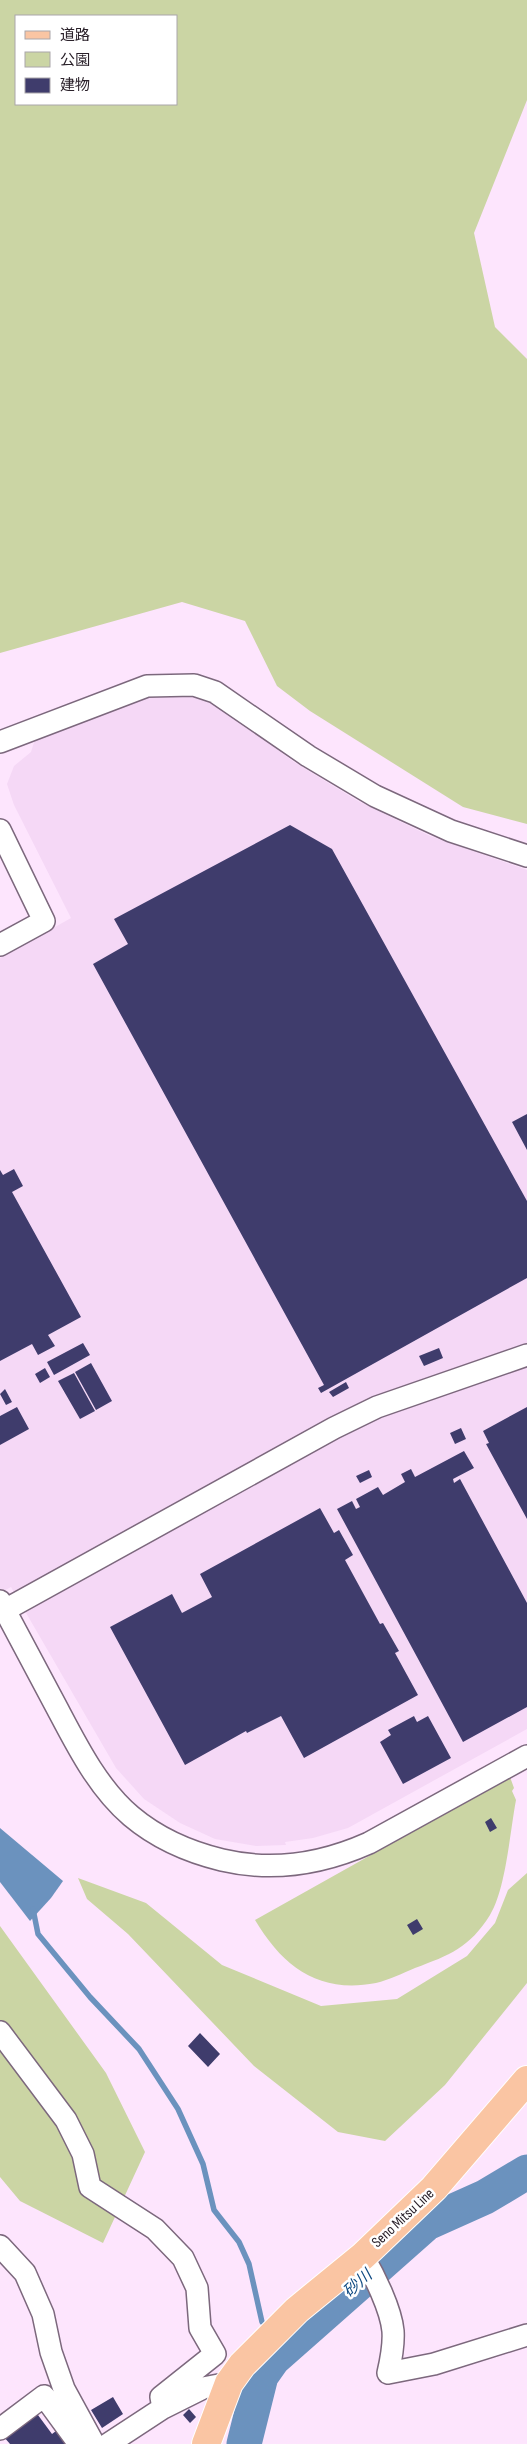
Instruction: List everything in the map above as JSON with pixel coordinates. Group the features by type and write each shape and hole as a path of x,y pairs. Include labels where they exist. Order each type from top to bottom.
{"main road":[{"name":"Seno Mitsu Line","path":"206,2444 229,2382 242,2365 297,2310 369,2267 527,2080"}],"street":[{"path":"0,742 147,686 194,684 216,692 308,756 376,796 451,832 527,856"},
{"path":"0,830 44,921 0,945"},
{"path":"527,1355 378,1407 334,1428 3,1606 78,1749 112,1797 131,1815 159,1835 205,1856 247,1865 271,1866 296,1865 344,1854 369,1843 527,1756"},
{"path":"0,2032 66,2120 83,2154 90,2187 156,2229 183,2258 197,2288 200,2328 215,2354 161,2397 163,2408"},
{"path":"0,2246 25,2273 43,2314 51,2352 64,2390 94,2444"},
{"path":"369,2267 393,2330 393,2346 388,2373 434,2364 527,2335"},
{"path":"108,2444 163,2408 203,2388 229,2382"},
{"path":"0,2429 44,2396 79,2444"}],"shaded area":[{"path":"171,693 199,698 226,711 294,762 358,801 430,836 527,870 527,1729 348,1828 313,1838 285,1842 286,1845 256,1846 215,1839 180,1823 144,1799 116,1768 11,1587 0,1593 0,958 71,918 14,805 7,784 14,766 31,752 36,736 146,698"}],"green space":[{"path":"0,0 527,0 527,100 474,233 495,327 527,359 527,824 463,807 310,711 277,686 245,621 182,602 0,653"},
{"path":"510,1777 514,1788 512,1791 516,1800 500,1890 490,1915 474,1935 458,1949 439,1959 381,1982 356,1985 337,1984 320,1980 305,1973 291,1963 266,1937 255,1920"},
{"path":"527,1873 527,1983 445,2085 385,2141 338,2132 254,2066 128,1934 87,1899 78,1878 146,1903 222,1965 321,2006 397,1999 467,1956 495,1923 508,1890"},
{"path":"0,1926 106,2073 145,2152 103,2243 20,2201 0,2177"}],"water":[{"path":"0,1828 63,1881 51,1898 30,1921 0,1882"}],"building":[{"path":"290,825 332,849 527,1201 527,1278 321,1393 318,1388 324,1385 93,964 128,944 114,919"},
{"path":"527,1114 527,1150 512,1122"},
{"path":"14,1169 23,1186 12,1192 81,1317 48,1335 55,1346 38,1355 32,1344 0,1361 0,1170 3,1175"},
{"path":"83,1343 90,1355 54,1375 47,1362"},
{"path":"439,1348 443,1358 424,1366 419,1356"},
{"path":"91,1363 112,1401 96,1410 75,1372"},
{"path":"45,1368 50,1377 40,1383 35,1374"},
{"path":"74,1373 95,1411 80,1419 58,1381"},
{"path":"346,1382 349,1388 333,1397 329,1392"},
{"path":"5,1389 12,1402 6,1405 0,1394"},
{"path":"17,1407 29,1429 0,1445 0,1416"},
{"path":"527,1407 527,1519 486,1444 489,1443 483,1431"},
{"path":"461,1428 466,1439 455,1444 450,1433"},
{"path":"464,1451 474,1468 453,1479 454,1483 460,1479 527,1603 527,1707 463,1742 337,1509 352,1501 356,1509 360,1507 356,1499 378,1487 383,1495 405,1482 401,1474 411,1469 415,1477"},
{"path":"369,1470 372,1477 360,1483 356,1476"},
{"path":"320,1508 334,1533 339,1530 353,1555 345,1560 380,1624 383,1623 399,1651 395,1653 418,1695 304,1758 281,1716 247,1733 246,1731 185,1765 110,1627 172,1594 182,1613 212,1597 200,1574"},
{"path":"414,1716 417,1722 428,1716 451,1758 403,1784 380,1742 391,1735 388,1730"},
{"path":"491,1818 497,1828 490,1832 485,1822"},
{"path":"417,1919 423,1929 413,1935 407,1925"},
{"path":"200,2033 220,2054 208,2067 188,2046"},
{"path":"113,2397 123,2414 102,2428 91,2410"},
{"path":"189,2409 196,2417 190,2423 183,2415"},
{"path":"35,2411 52,2434 60,2428 73,2444 10,2444 4,2437"}],"waterway":[{"path":"33,1909 38,1934 90,1997 139,2049 178,2109 203,2164 214,2210 239,2242 249,2264 262,2322"},
{"name":"砂川","path":"244,2444 261,2376 273,2359 427,2223 485,2197 527,2172"},
{"name":"砂川","path":"271,2353 273,2359"}]}
